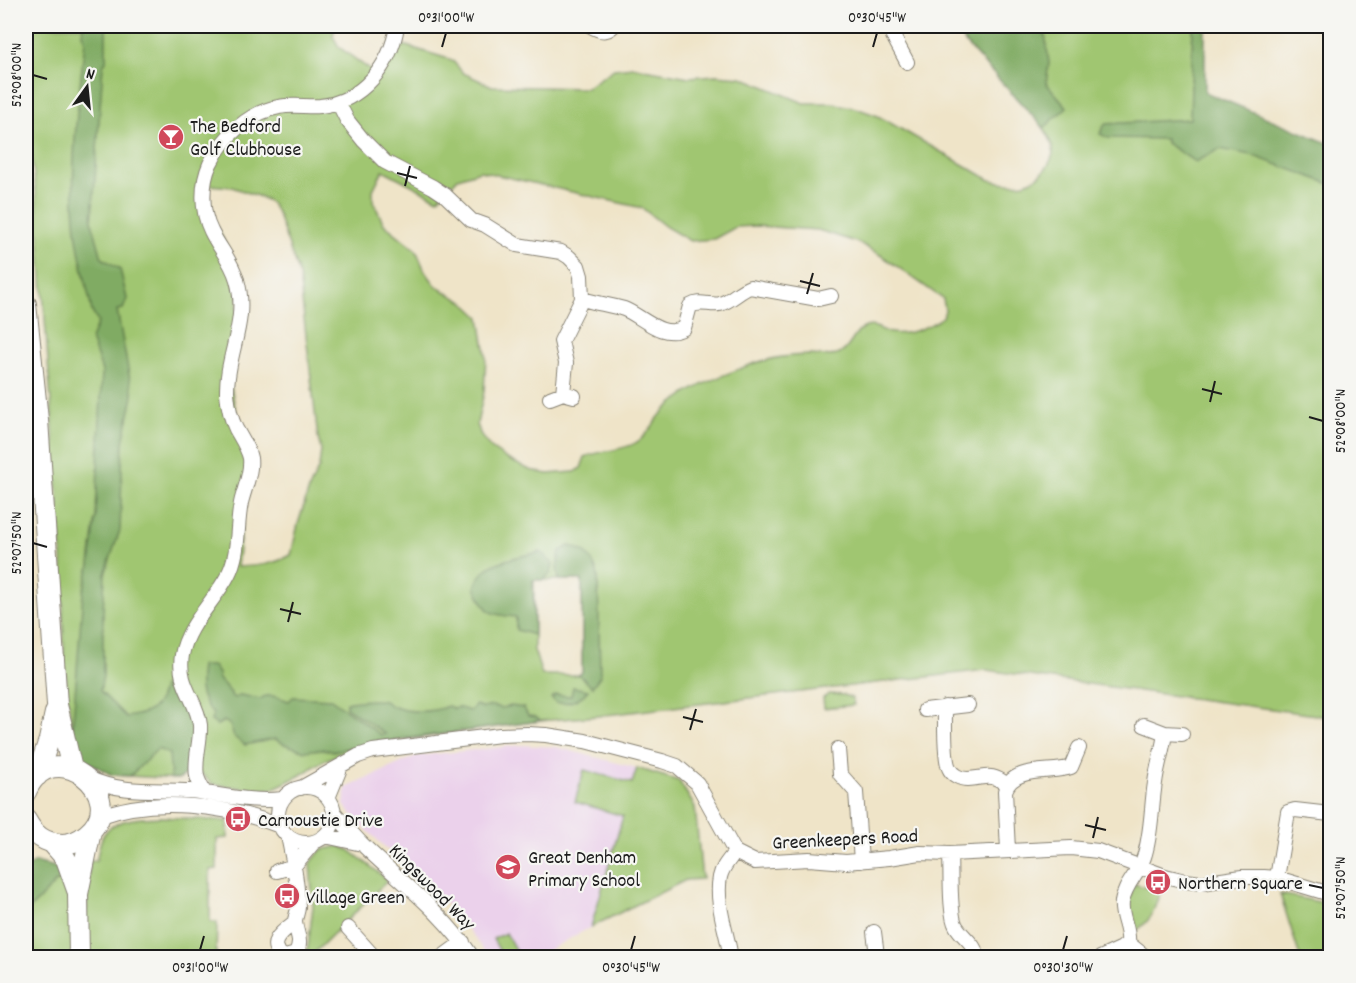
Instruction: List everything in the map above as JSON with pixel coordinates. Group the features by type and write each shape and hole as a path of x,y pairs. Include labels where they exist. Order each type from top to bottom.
{"highway":[{"path":"26,304 38,420 57,705 80,773 99,796 95,824 78,894 79,957"},
{"path":"37,776 57,705"},
{"path":"26,792 37,776 48,770 60,767 80,773"},
{"path":"26,820 36,835 52,843 66,859 78,894"},
{"path":"52,843 66,844 80,840 95,824"}],"street":[{"path":"204,793 197,774 200,723 181,674 182,654 187,639 227,577 235,559 241,504 249,474 250,459 234,427 227,394 228,376 241,313 240,296 231,264 211,231 204,212 203,198 210,164 241,124 256,114 279,106 320,106 338,102 365,87 381,69 390,52 397,26"},
{"path":"591,26 601,31 609,30 613,26"},
{"path":"891,26 893,36 907,62"},
{"path":"338,102 347,120 385,162 445,195 471,220 485,225 518,245 561,252 578,266 582,299 561,341 566,363 562,396"},
{"path":"582,299 625,310 654,327 679,331 684,328 690,306 695,303 713,305 724,302 750,287 821,302"},
{"path":"925,710 968,705"},
{"path":"945,707 948,767 956,776 966,779 997,777 1007,784"},
{"path":"1144,725 1165,733 1182,734"},
{"path":"1100,957 1128,943 1129,936 1121,908 1122,899 1140,867 1147,848 1155,781 1165,733"},
{"path":"295,922 276,938 275,946 278,953 285,957 296,954 300,935 295,922 298,909 294,866 278,817 283,799 291,792 358,756 374,751 500,735 546,735 585,741 662,761 677,766 697,783 735,852 726,863 720,876 722,914 731,957"},
{"path":"838,748 840,774 856,792 861,861"},
{"path":"1008,850 1005,791 1007,784 1030,772 1061,771 1071,767 1079,748"},
{"path":"328,798 340,766"},
{"path":"80,773 115,788 204,793 255,801 283,799"},
{"path":"182,791 197,774"},
{"path":"277,872 294,866 330,829 333,812 328,798 320,791 301,788"},
{"path":"95,824 116,810 151,806 200,807 234,811 284,831 304,843 319,839"},
{"path":"1277,878 1288,812 1295,810 1330,814"},
{"name":"Kingswood Way","path":"333,812 362,843 434,908 473,957"},
{"name":"Kingswood Way","path":"319,839 362,843"},
{"name":"Greenkeepers Road","path":"735,852 754,862 809,859 846,862 920,853 1083,849 1098,851 1176,879 1202,883 1242,877 1277,878 1330,894"},
{"path":"950,854 953,918 958,929 972,944 978,957"},
{"path":"348,928 357,947 375,957"},
{"path":"851,957 877,956 874,932"},
{"path":"441,957 463,942"},
{"path":"1128,943 1146,957"}],"shaded area":[{"name":"Great Denham Primary School","path":"522,745 556,747 637,768 591,927 536,957 489,957 455,912 358,822 344,805 346,788 416,756"}],"green space":[{"path":"26,26 335,26 333,36 339,47 373,72 393,42 452,60 463,73 492,86 586,88 614,69 633,67 689,77 716,75 742,77 804,103 832,103 878,116 990,180 1020,184 1033,180 1044,171 1052,158 1052,142 1041,124 966,44 953,26 1193,26 1190,133 1330,178 1330,717 986,670 540,721 356,747 323,761 272,789 257,790 212,784 202,774 190,771 179,779 112,775 85,760 72,734 64,660 62,554 36,195 26,105","holes":["383,170 438,199 458,178 480,171 642,208 666,227 690,241 714,239 736,227 818,230 859,243 882,256 943,299 945,310 943,317 912,332 899,334 866,327 858,332 842,353 837,355 778,358 736,370 682,396 664,411 645,436 632,445 585,457 581,468 575,472 547,474 530,470 491,448 481,436 477,424 484,392 486,356 480,317 464,302 437,287 425,271 416,250 384,224 373,201 373,190","209,185 232,187 270,202 277,212 299,275 321,450 319,467 309,489 291,555 271,563 237,567 243,512 251,487 231,387 240,274 210,213","534,580 582,580 582,673 542,675 534,650"]},
{"path":"83,26 106,26 106,61 103,65 92,222 102,258 120,269 127,299 123,309 117,310 133,396 123,442 120,530 105,574 103,676 100,691 126,717 146,712 155,706 159,701 163,686 177,686 191,711 196,741 190,771 179,779 171,779 169,754 158,749 130,776 112,775 85,760 72,734 83,592 90,565 96,515 102,371 91,339 98,322 92,312 81,261 74,206 75,135 85,41 82,34"},
{"path":"953,26 1032,26 1045,34 1049,63 1046,83 1067,107 1044,128 966,44"},
{"path":"1193,26 1205,26 1205,92 1330,144 1330,184 1251,155 1220,149 1195,162 1166,143 1166,139 1108,138 1100,134 1105,124 1190,119"},
{"path":"569,546 589,556 598,576 600,676 592,687 579,675 582,672 582,580 559,580 557,567 560,551"},
{"path":"541,552 553,564 551,573 543,580 533,580 534,635 516,630 516,617 499,615 486,608 475,588 479,578 492,565 511,558"},
{"path":"201,666 213,666 219,675 218,678 235,698 241,695 260,699 271,696 289,701 293,697 331,699 381,735 385,734 346,707 346,702 380,700 391,706 420,711 448,706 470,711 476,705 483,708 511,706 524,708 528,716 536,717 540,721 403,739 333,751 322,749 305,751 275,739 245,745 234,737 230,725 224,721 217,725 211,721 213,714 201,692"},
{"path":"573,687 588,690 578,699 570,702 556,703 551,698 556,695 571,696"},
{"path":"829,694 852,698 854,705 824,708 823,698"},
{"path":"637,768 679,781 695,807 702,879 686,880 591,927 623,816 575,802 584,770 632,783"},
{"path":"162,817 228,821 228,838 217,839 217,869 210,870 210,922 217,922 216,957 88,958 86,916 90,861 96,861 102,838 106,831 120,822"},
{"path":"339,846 349,850 388,880 310,957 303,958 308,947 313,906 310,864 321,850"},
{"path":"35,862 55,867 69,880 56,882 26,913 26,868"},
{"path":"69,880 74,957 26,958 26,913 56,882"},
{"path":"1134,884 1160,891 1152,914 1146,923 1135,932 1127,907"},
{"path":"1280,894 1330,904 1330,957 1300,957"},
{"path":"506,933 519,957 503,957 493,939"}],"place":[{"name":"The Bedford Golf Clubhouse","path":"171,137"},
{"name":"Carnoustie Drive","path":"238,819"},
{"name":"Great Denham Primary School","path":"508,867"},
{"name":"Northern Square","path":"1158,882"},
{"name":"Village Green","path":"287,896"}]}
